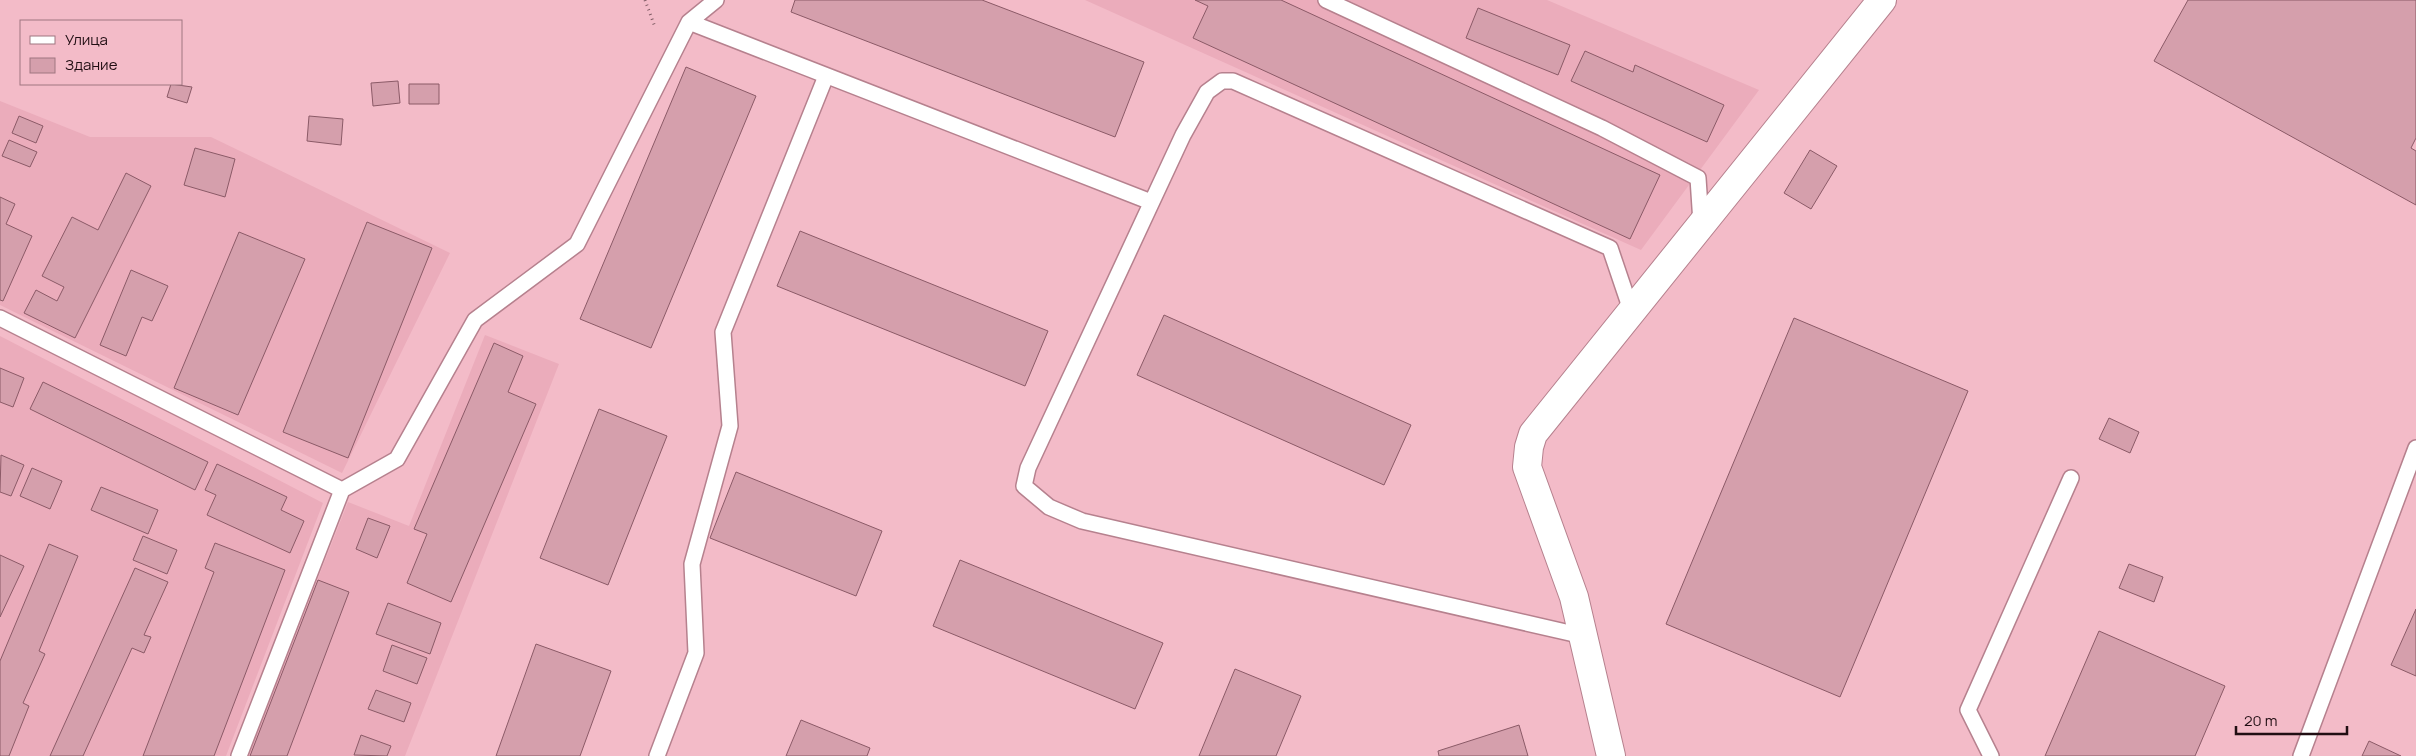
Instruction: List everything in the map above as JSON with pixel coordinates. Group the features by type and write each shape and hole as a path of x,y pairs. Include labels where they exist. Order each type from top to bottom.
{"street":[{"path":"1610,756 1574,598 1527,467 1529,447 1533,434 1876,3"}],"lane":[{"path":"239,756 342,490 397,459 475,320 577,244 689,22 716,0"},
{"path":"1326,0 1602,128 1698,178 1701,223"},
{"path":"689,22 1151,202"},
{"path":"657,756 696,653 692,564 730,426 724,332 826,76"},
{"path":"1583,636 1082,521 1049,507 1024,486 1028,468 1183,135 1207,92 1222,81 1233,81 1610,248 1631,310"},
{"path":"0,318 342,490"},
{"path":"2301,756 2416,448"},
{"path":"1991,756 1968,710 2071,478"}],"shaded area":[{"path":"1085,0 1547,0 1759,90 1641,250"},
{"path":"0,101 90,137 211,137 450,253 342,473 0,305"},
{"path":"485,335 559,364 405,756 248,756 348,502 409,526"},
{"path":"0,336 323,503 226,756 0,756"}],"building":[{"path":"795,0 982,0 1144,62 1115,137 791,12"},
{"path":"1195,0 1281,0 1660,175 1630,239 1193,38 1208,6"},
{"path":"2188,0 2416,0 2416,138 2411,148 2416,151 2416,205 2154,61"},
{"path":"1478,8 1570,45 1558,75 1466,38"},
{"path":"1585,51 1633,72 1635,65 1724,105 1707,142 1571,81"},
{"path":"686,67 756,96 651,348 580,319"},
{"path":"398,81 400,103 373,106 371,83"},
{"path":"409,84 439,84 439,104 409,104"},
{"path":"171,85 192,87 187,103 167,97"},
{"path":"19,116 43,126 36,143 12,133"},
{"path":"309,116 343,119 341,145 307,141"},
{"path":"9,140 37,152 30,167 2,156"},
{"path":"195,148 235,159 225,197 184,185"},
{"path":"1810,150 1837,166 1811,209 1784,193"},
{"path":"126,173 151,186 75,338 24,313 36,290 57,301 64,287 42,276 72,217 98,230"},
{"path":"0,197 15,204 6,224 32,236 3,301 0,300"},
{"path":"367,222 432,248 348,458 283,432"},
{"path":"800,231 1048,331 1025,386 777,286"},
{"path":"239,232 305,259 238,415 174,388"},
{"path":"131,270 168,286 152,321 142,317 126,356 100,345"},
{"path":"1164,315 1411,425 1384,485 1137,375"},
{"path":"1794,318 1968,391 1840,697 1666,624"},
{"path":"494,343 523,356 508,392 536,404 451,602 407,583 427,534 414,529"},
{"path":"0,368 24,378 13,407 0,402"},
{"path":"43,382 208,462 195,490 30,409"},
{"path":"599,409 667,436 608,585 540,558"},
{"path":"2109,418 2139,432 2130,453 2099,439"},
{"path":"1,455 24,465 11,496 0,492"},
{"path":"217,464 287,497 281,510 304,521 290,553 207,515 216,495 205,490"},
{"path":"32,468 62,481 50,509 20,496"},
{"path":"736,472 882,531 856,596 710,538"},
{"path":"101,487 158,510 148,534 91,510"},
{"path":"368,518 390,526 377,558 356,549"},
{"path":"143,536 177,550 167,574 133,560"},
{"path":"215,543 285,570 214,756 143,756 214,572 205,568"},
{"path":"49,544 78,556 39,651 45,654 23,703 29,706 9,756 0,756 0,661"},
{"path":"0,555 24,566 0,617"},
{"path":"960,560 1163,643 1135,709 933,626"},
{"path":"2129,564 2163,577 2154,602 2119,588"},
{"path":"135,568 168,582 144,635 151,637 144,653 132,648 83,756 50,756"},
{"path":"318,580 349,592 287,756 250,756"},
{"path":"388,603 441,623 430,654 376,634"},
{"path":"2416,609 2416,676 2391,665"},
{"path":"2099,631 2225,686 2195,756 2045,756"},
{"path":"536,644 611,671 580,756 496,756"},
{"path":"392,645 427,658 417,684 383,671"},
{"path":"1235,669 1301,696 1276,756 1199,756"},
{"path":"376,690 411,703 404,722 368,709"},
{"path":"801,720 870,748 867,756 786,756"},
{"path":"1519,725 1528,756 1439,756 1438,751"},
{"path":"361,735 391,746 387,756 354,755"},
{"path":"2369,741 2401,756 2362,756"}]}
